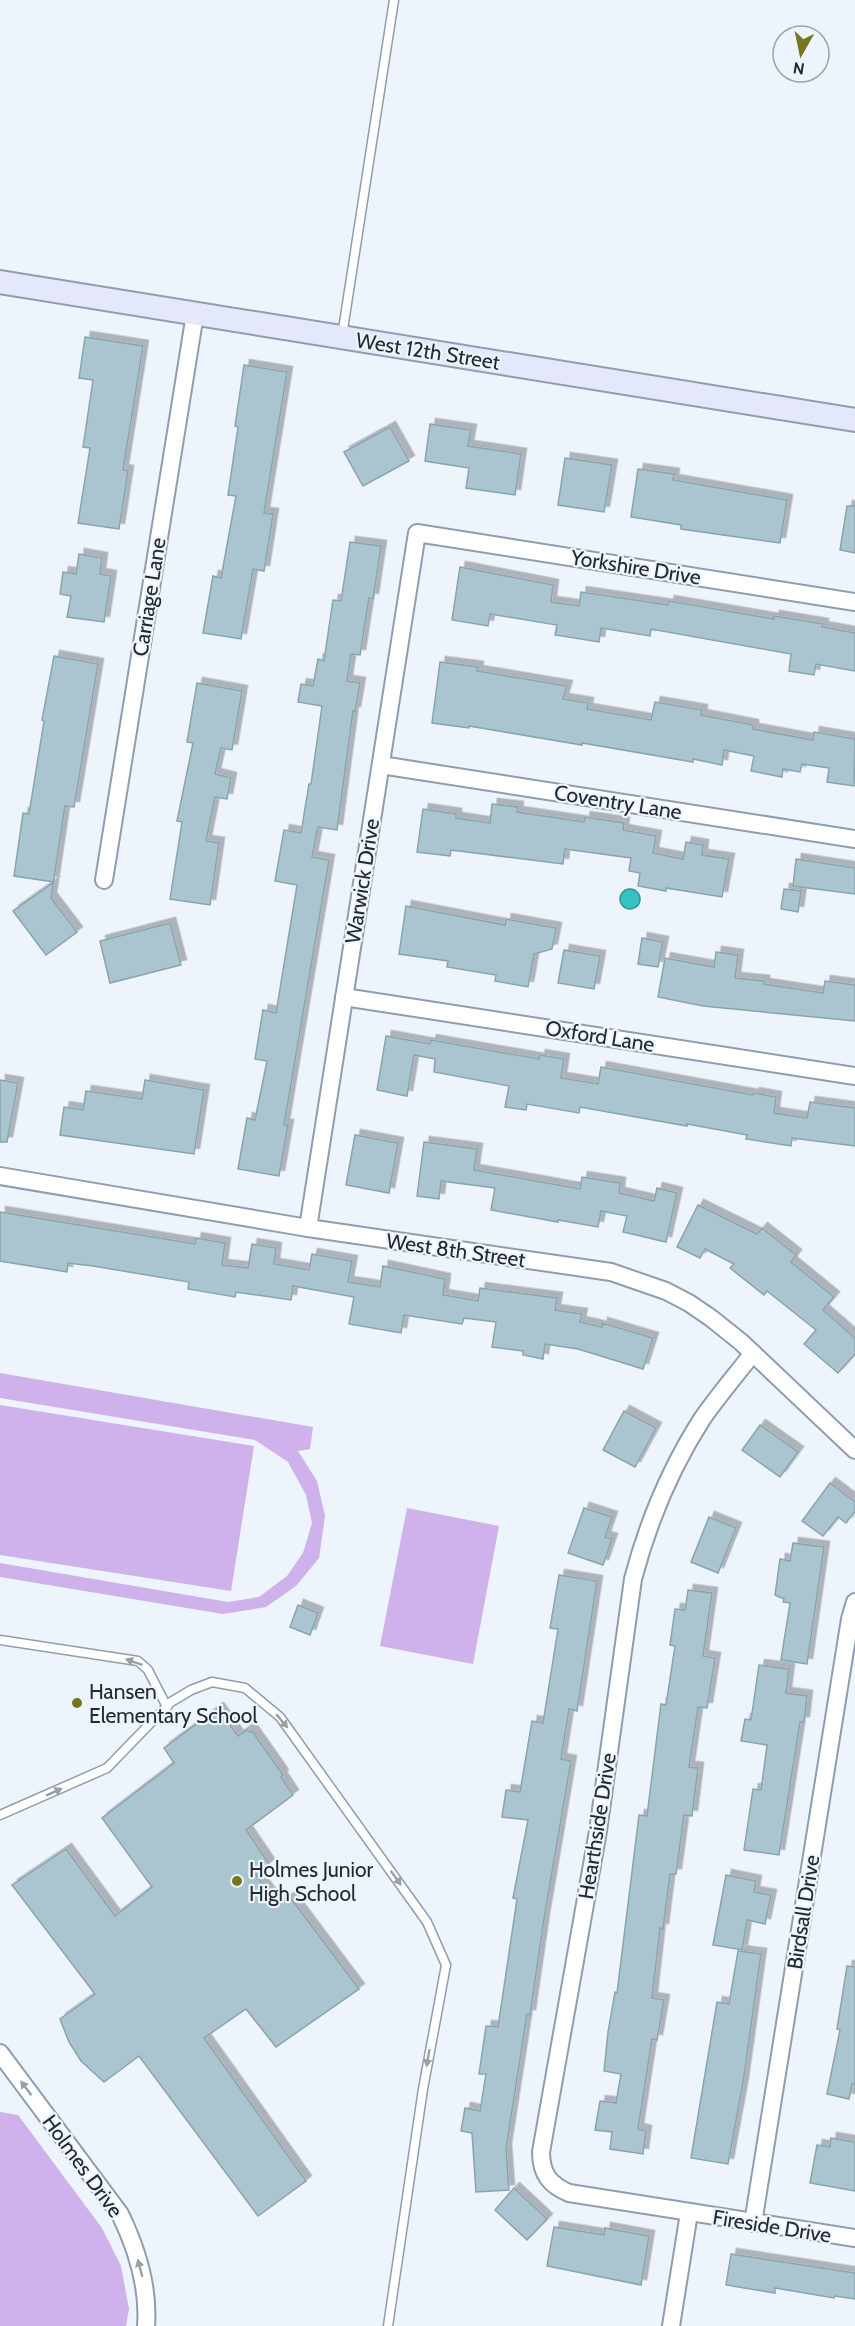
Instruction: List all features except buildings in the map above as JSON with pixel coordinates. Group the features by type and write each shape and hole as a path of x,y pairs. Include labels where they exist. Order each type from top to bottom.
{"main road":[{"name":"West 12th Street","path":"0,282 855,420"}],"street":[{"name":"Carriage Lane","path":"104,880 195,314"},
{"name":"Yorkshire Drive","path":"417,533 855,602"},
{"name":"Warwick Drive","path":"308,1228 417,533"},
{"name":"Coventry Lane","path":"381,765 855,838"},
{"name":"Oxford Lane","path":"344,997 855,1076"},
{"name":"West 8th Street","path":"0,1176 308,1228 611,1272 657,1288 689,1303 711,1318 753,1353 855,1450"},
{"name":"Hearthside Drive","path":"689,2213 569,2193 557,2188 548,2180 542,2171 541,2152 598,1831 627,1616 642,1547 668,1478 684,1449 704,1417 753,1353"},
{"name":"Birdsall Drive","path":"753,2223 848,1668 850,1619 855,1602"},
{"name":"Holmes Drive","path":"0,2053 120,2214 130,2235 145,2287 146,2326"},
{"name":"Fireside Drive","path":"689,2213 855,2238"},
{"path":"671,2326 689,2213"}],"lane":[{"path":"342,337 394,0"},
{"path":"0,1640 138,1661 148,1670 167,1707"},
{"path":"0,1815 107,1768 167,1707 191,1690 212,1682 245,1688 280,1717 427,1922 446,1965 423,2089 388,2326"}],"shaded area":[{"path":"0,1373 313,1427 310,1449 298,1451 317,1481 325,1516 319,1558 296,1586 266,1607 223,1614 0,1577 0,1563 228,1602 259,1597 287,1576 303,1553 312,1523 306,1495 288,1462 255,1440 0,1398"},
{"path":"0,1405 254,1446 231,1591 0,1555"},
{"path":"407,1508 499,1526 473,1664 380,1646"},
{"path":"0,2112 18,2115 102,2228 121,2266 129,2309 126,2326 0,2326"}],"water":[{"path":"630,889 637,892 640,899 637,906 630,909 623,906 620,899 623,892"}],"place":[{"name":"Hansen Elementary School","path":"77,1703"},
{"name":"Holmes Junior High School","path":"237,1881"}]}
